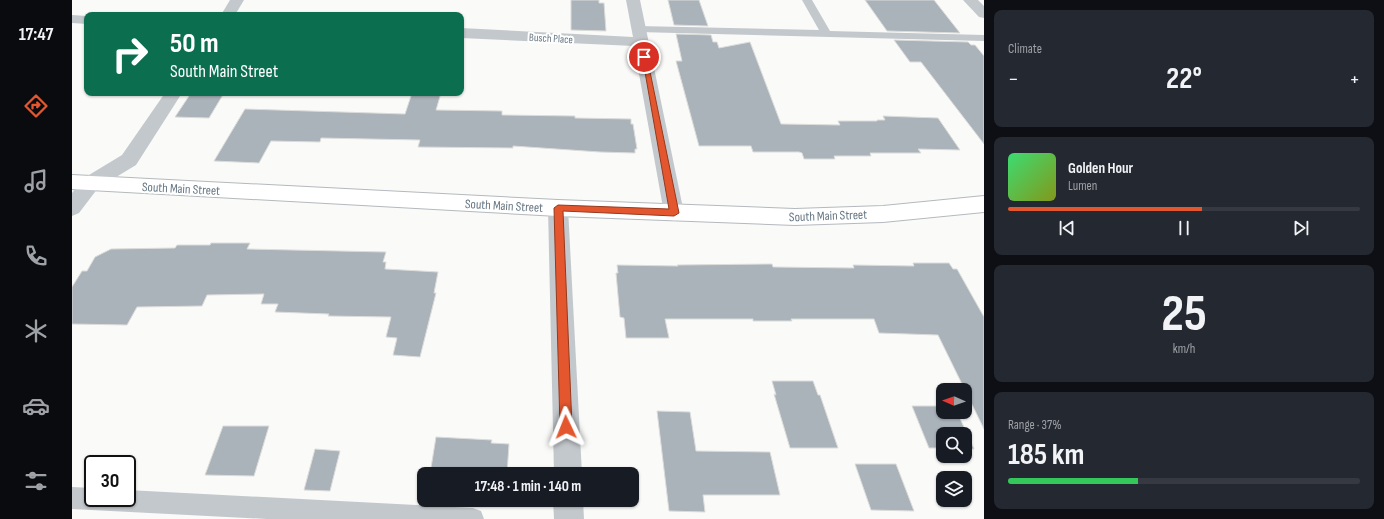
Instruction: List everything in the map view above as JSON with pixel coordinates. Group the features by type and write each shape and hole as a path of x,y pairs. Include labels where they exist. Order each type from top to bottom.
{"highway":[{"name":"South Main Street","path":"82,183 558,208 795,217 883,214 984,204"}],"street":[{"path":"230,12 237,0"},
{"path":"633,0 674,213"},
{"path":"970,0 984,14"},
{"path":"72,19 84,20"},
{"name":"Busch Place","path":"464,33 640,36"},
{"path":"72,208 82,183 129,160 172,96"},
{"path":"558,208 568,467"},
{"path":"568,507 569,519"}],"lane":[{"path":"807,0 826,34"},
{"path":"640,36 826,34 984,38"},
{"path":"72,498 473,519"}],"building":[{"path":"571,0 599,0 599,3 604,3 606,31 571,30"},
{"path":"668,0 699,0 708,26 674,25"},
{"path":"865,0 934,0 960,33 887,31"},
{"path":"676,34 711,35 713,42 717,42 719,48 750,42 781,124 840,125 838,121 885,120 883,116 938,118 960,150 918,149 921,153 870,153 871,156 834,156 835,159 804,159 802,153 799,152 753,152 751,146 699,146 676,61 682,61"},
{"path":"894,40 968,42 971,45 975,45 984,56 984,144 921,62 910,62"},
{"path":"189,96 222,96 209,118 175,117"},
{"path":"411,96 440,96 436,110 502,111 502,115 575,116 575,118 631,119 637,149 635,149 635,153 513,146 513,148 418,147 420,140 321,138 320,142 271,141 259,163 214,161 245,109 405,114"},
{"path":"211,243 250,243 247,249 386,252 383,262 386,262 385,269 438,272 434,293 436,293 420,357 393,355 397,338 386,337 391,317 328,316 329,314 275,312 278,304 261,304 264,294 207,295 202,306 137,307 127,325 72,324 72,287 82,271 87,271 95,257 111,249 175,248 177,245 210,245"},
{"path":"913,263 949,263 953,269 957,269 984,317 984,429 972,404 972,383 961,383 938,335 879,333 874,319 791,319 792,321 753,321 753,319 665,319 669,338 626,338 624,318 620,317 616,273 618,273 617,265 678,266 677,265 772,264 773,267 854,268 853,265 914,266"},
{"path":"772,381 813,381 818,395 820,395 838,448 790,448 774,394 776,395"},
{"path":"912,406 936,406 936,419 960,419 964,427 936,427 936,448 929,448"},
{"path":"657,411 690,412 696,451 770,452 780,495 703,495 705,512 669,511"},
{"path":"223,426 269,426 254,476 205,475"},
{"path":"436,437 492,440 491,443 509,444 507,467 431,467"},
{"path":"315,449 340,451 330,491 304,490"},
{"path":"855,464 896,464 914,511 871,510"}],"route":[{"path":"566,427 558,208 674,213 644,57"}]}
